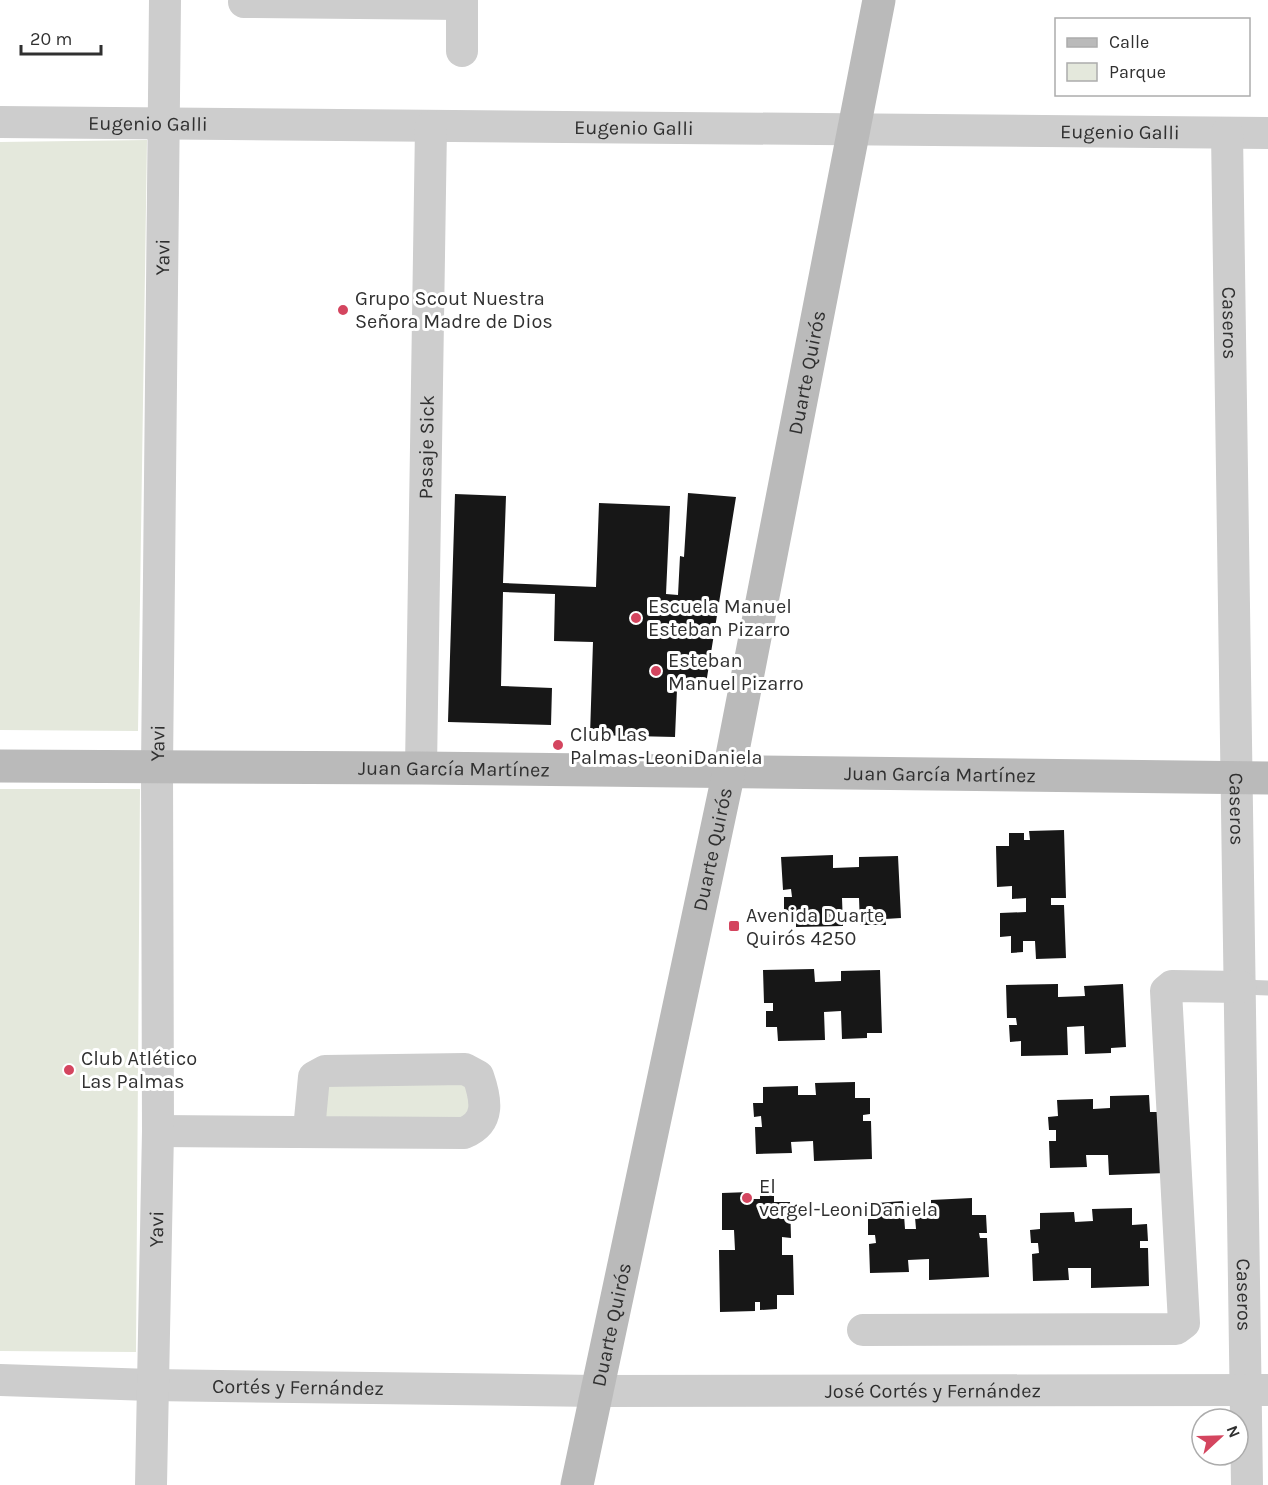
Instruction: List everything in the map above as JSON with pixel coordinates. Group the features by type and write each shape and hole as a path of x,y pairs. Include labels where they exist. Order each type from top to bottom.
{"main road":[{"name":"Duarte Quirós","path":"577,1485 729,771 879,0"},
{"name":"Juan García Martínez","path":"0,766 421,768 1253,778"}],"street":[{"name":"Yavi","path":"151,1485 151,1385 158,1131 157,768 165,0"},
{"path":"244,2 462,2 462,51"},
{"name":"Eugenio Galli","path":"0,122 1268,133"},
{"name":"Pasaje Sick","path":"421,768 431,127"},
{"name":"Caseros","path":"1227,133 1253,778 1257,1389 1247,1485"},
{"path":"863,1330 1176,1329 1184,1323 1166,992 1172,986 1254,988"},
{"path":"158,1131 309,1130 464,1133 477,1128 483,1120 483,1090 478,1076 465,1069 325,1071 314,1077 309,1130"},
{"name":"Cortés y Fernández","path":"0,1380 151,1385 596,1391"},
{"name":"José Cortés y Fernández","path":"596,1391 1257,1389"}],"green space":[{"path":"147,140 138,731 0,730 0,142"},
{"name":"Club Atlético Las Palmas","path":"0,789 140,789 136,1352 0,1351"},
{"path":"465,1069 483,1120 309,1130 314,1077"}],"building":[{"name":"Escuela Manuel Esteban Pizarro","path":"688,493 736,497 705,690 677,689 675,737 590,735 593,642 554,641 555,594 503,592 501,686 552,688 551,725 448,722 455,494 506,496 503,583 596,587 599,503 670,506 666,594 678,595 680,556 684,557"},
{"path":"1064,830 1066,898 1051,898 1051,905 1064,905 1066,958 1036,959 1035,941 1023,941 1023,952 1011,953 1011,936 1000,937 1000,913 1026,912 1026,898 1012,899 1012,886 997,887 996,846 1009,846 1009,833 1024,833 1024,840 1030,840 1029,831"},
{"path":"833,855 833,868 859,867 859,857 898,856 901,918 885,919 886,925 860,925 859,898 842,898 843,926 796,927 796,913 784,913 784,897 792,897 791,889 783,890 781,857"},
{"path":"814,969 815,982 841,981 841,971 880,970 882,1033 867,1033 867,1038 842,1039 841,1011 824,1012 825,1040 778,1041 777,1027 766,1027 766,1011 773,1011 773,1003 764,1003 763,970"},
{"path":"1058,984 1058,997 1085,996 1084,986 1123,984 1126,1047 1111,1048 1111,1053 1085,1054 1084,1026 1067,1027 1068,1055 1021,1056 1021,1041 1010,1042 1009,1025 1017,1025 1016,1018 1007,1018 1006,985"},
{"path":"855,1082 855,1098 870,1098 870,1114 863,1115 863,1121 871,1121 872,1159 814,1161 813,1141 791,1142 792,1153 756,1154 755,1127 762,1127 761,1116 754,1117 753,1103 763,1103 763,1087 798,1086 798,1095 816,1095 815,1083"},
{"path":"1149,1095 1150,1112 1165,1112 1158,1135 1166,1135 1167,1173 1109,1175 1108,1155 1086,1155 1087,1167 1050,1168 1049,1141 1056,1141 1056,1130 1049,1130 1048,1117 1058,1116 1057,1100 1093,1099 1093,1109 1110,1108 1110,1096"},
{"path":"750,1192 750,1199 760,1199 760,1192 774,1192 774,1202 790,1202 791,1238 782,1237 782,1255 793,1255 794,1295 777,1295 777,1309 760,1310 760,1302 755,1302 755,1311 720,1312 719,1250 735,1250 734,1230 722,1230 722,1193"},
{"path":"972,1198 972,1215 986,1215 987,1233 979,1233 980,1238 987,1238 989,1277 929,1280 929,1259 908,1260 909,1272 870,1273 869,1244 876,1243 875,1235 868,1235 868,1219 877,1219 877,1203 903,1201 905,1229 916,1229 915,1217 924,1214 924,1206 931,1208 931,1200"},
{"path":"1132,1208 1132,1225 1147,1224 1148,1241 1140,1241 1140,1248 1148,1248 1149,1286 1091,1288 1091,1268 1068,1268 1069,1280 1033,1281 1032,1254 1039,1253 1038,1243 1031,1243 1030,1230 1040,1229 1040,1213 1074,1212 1075,1222 1093,1221 1092,1209"}],"place":[{"name":"Grupo Scout Nuestra Señora Madre de Dios","path":"343,310"},
{"name":"Escuela Manuel Esteban Pizarro","path":"636,618"},
{"name":"Esteban Manuel Pizarro","path":"656,671"},
{"name":"Club Las Palmas-LeoniDaniela","path":"558,745"},
{"name":"Avenida Duarte Quirós 4250","path":"734,926"},
{"name":"Club Atlético Las Palmas","path":"69,1070"},
{"name":"El vergel-LeoniDaniela","path":"747,1198"}]}
